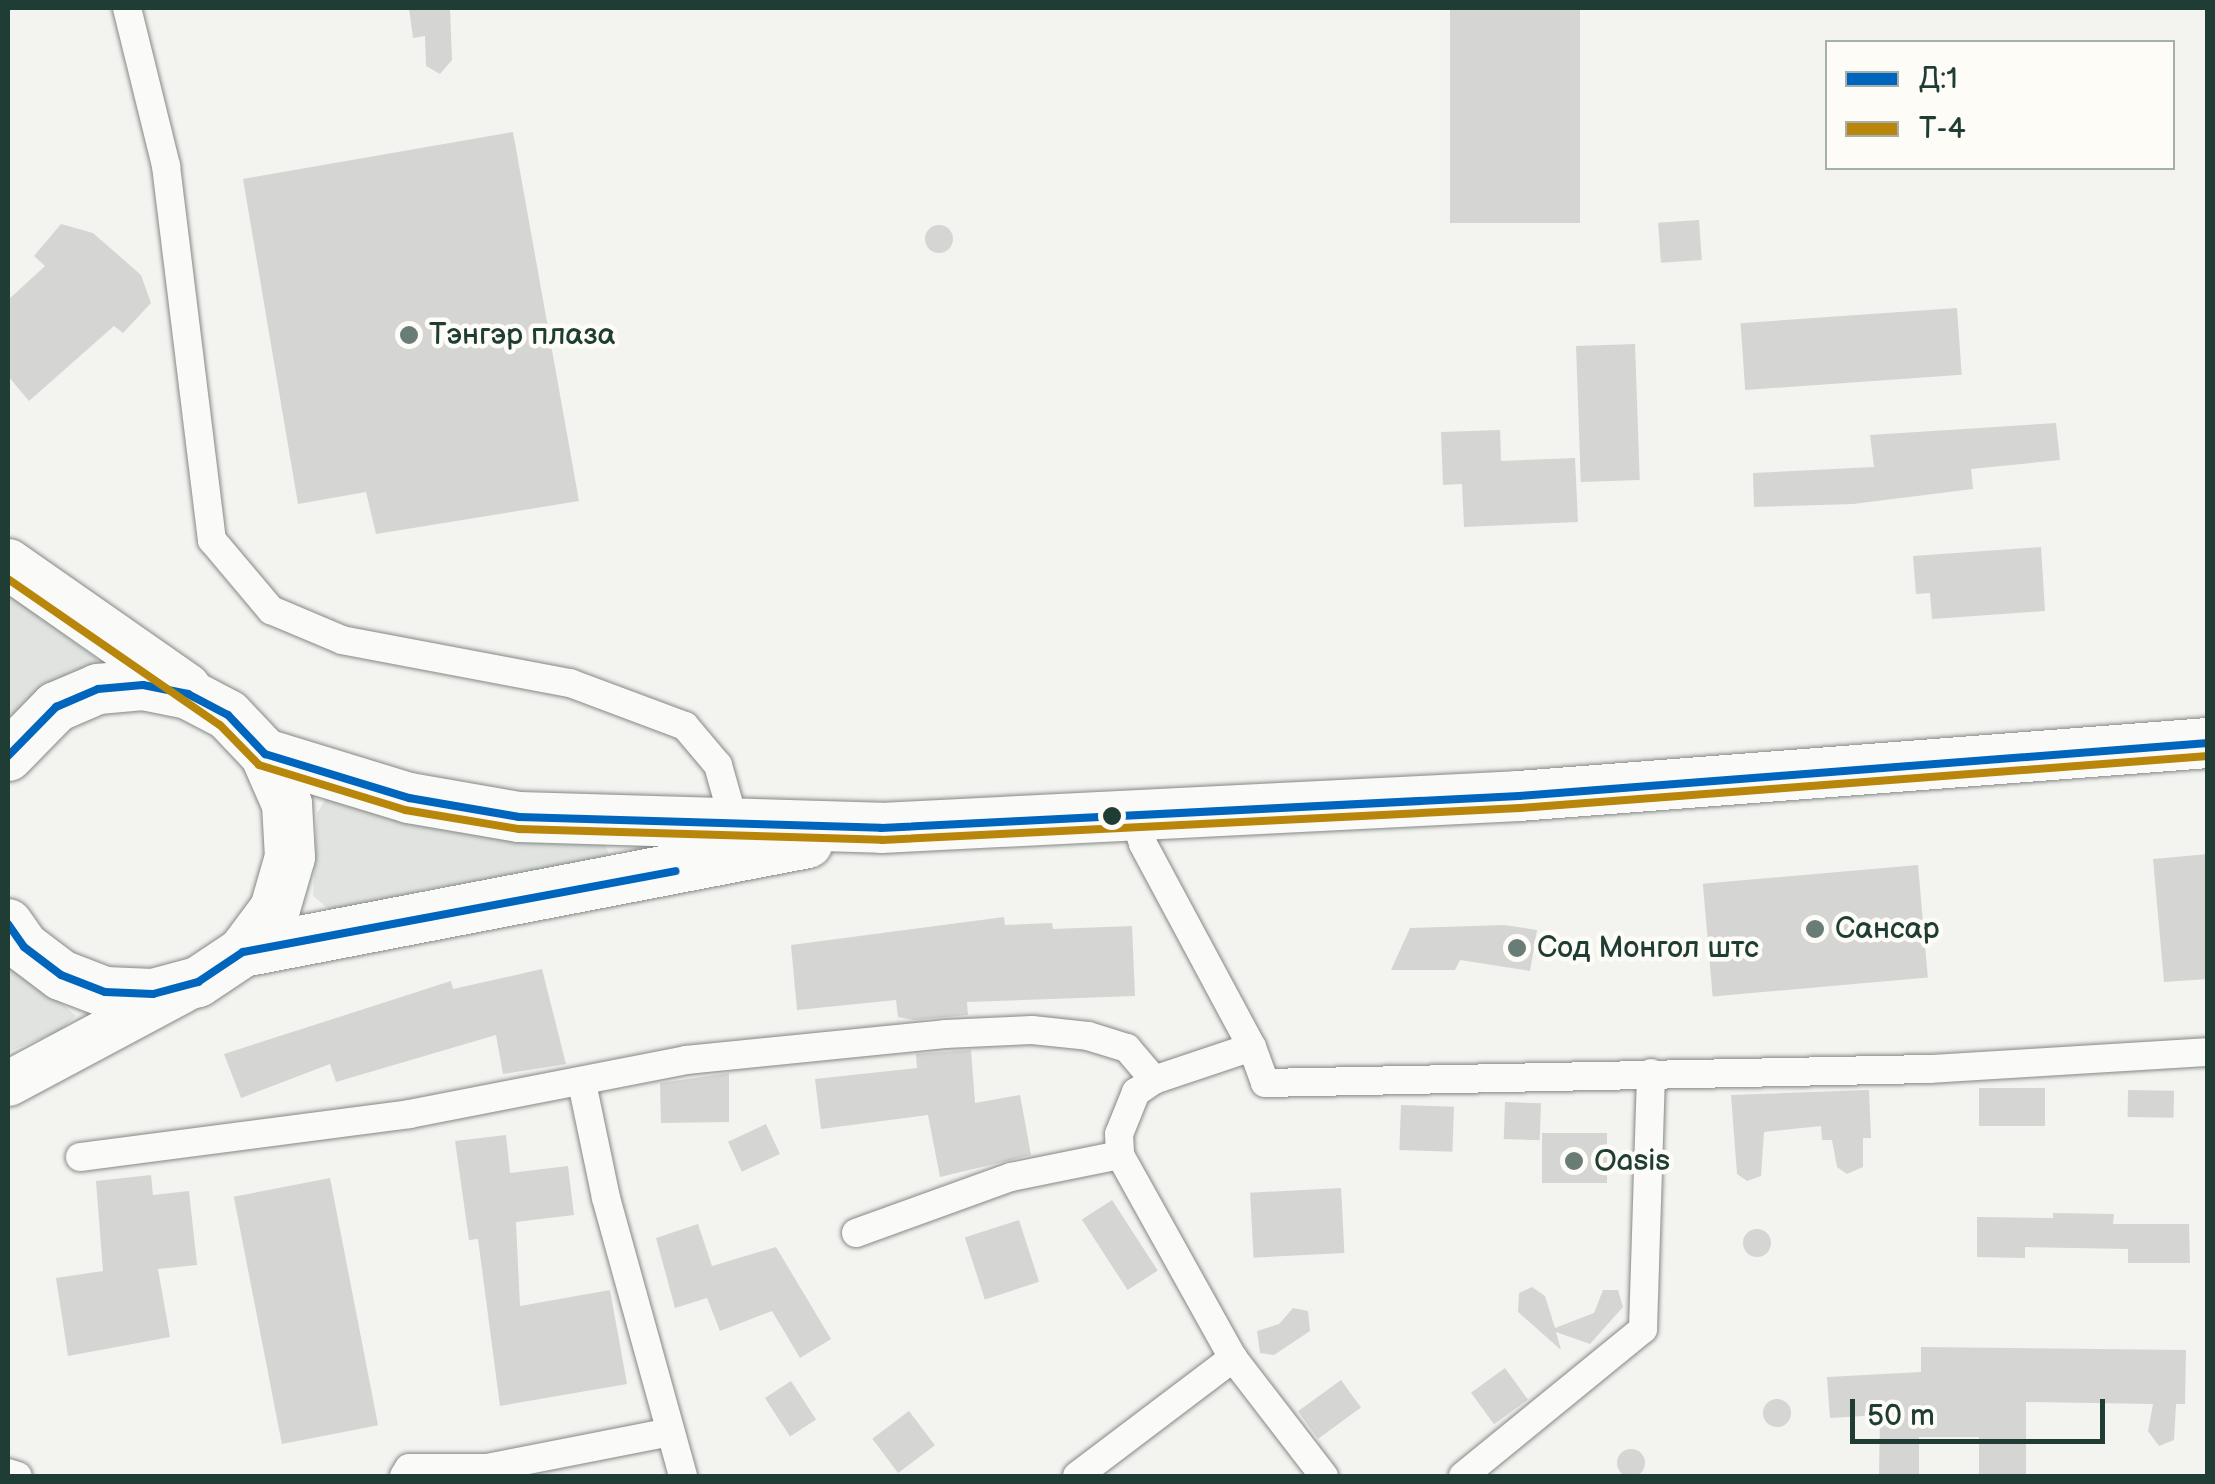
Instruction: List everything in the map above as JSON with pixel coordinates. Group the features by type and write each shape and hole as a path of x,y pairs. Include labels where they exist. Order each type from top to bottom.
{"highway":[{"path":"8,564 228,716 265,754 287,804 290,857 275,909 243,952 198,982 152,994 106,992 61,976 24,947 8,924"},
{"path":"8,756 56,707 98,690 173,691 228,716"},
{"path":"265,754 409,798 519,816 881,828 1132,811 1519,796 2208,742"},
{"path":"243,952 881,828"}],"main road":[{"path":"8,1084 198,982"}],"street":[{"path":"127,8 166,166 212,540 272,610 342,640 570,683 685,726 718,765 734,822"},
{"path":"1132,811 1156,870 1252,1047 1265,1084 1930,1069 2208,1052"},
{"path":"80,1158 410,1114 686,1060 1032,1030 1116,1043 1154,1080"},
{"path":"1252,1047 1154,1080 1127,1108 1120,1155 1233,1358 1324,1476"},
{"path":"1463,1476 1643,1329 1650,1073"},
{"path":"582,1083 606,1198 683,1476"},
{"path":"856,1233 1011,1177 1120,1155"},
{"path":"1076,1476 1233,1358"},
{"path":"404,1476 410,1468 487,1468 670,1432"},
{"path":"8,1473 18,1476"}],"shaded area":[{"path":"8,593 97,659 97,671 8,725"},
{"path":"327,797 605,844 610,858 424,890 336,915 313,896 317,813"},
{"path":"8,956 76,1016 59,1031 8,1052"}],"building":[{"path":"409,8 450,8 452,60 440,74 426,66 425,36 413,38"},
{"path":"1450,8 1580,8 1580,223 1450,223"},
{"name":"Тэнгэр плаза","path":"513,132 579,501 376,534 366,492 298,504 243,179"},
{"path":"1699,220 1702,260 1661,263 1658,223"},
{"path":"61,224 93,233 141,275 151,303 123,333 114,326 29,401 8,376 8,300 45,266 34,256"},
{"path":"939,225 949,229 953,239 949,249 939,253 929,249 925,239 929,229"},
{"path":"1957,308 1962,375 1745,390 1741,323"},
{"path":"1635,344 1640,480 1581,482 1576,346"},
{"path":"2056,423 2060,460 1971,469 1973,489 1853,504 1754,507 1753,473 1874,467 1870,435"},
{"path":"1500,430 1501,461 1575,458 1578,522 1464,527 1462,484 1443,485 1441,432"},
{"path":"2041,547 2045,611 1932,619 1930,593 1916,594 1913,556"},
{"path":"2208,854 2208,979 2164,982 2153,859"},
{"name":"Сансар","path":"1918,865 1928,978 1713,996 1703,884"},
{"path":"1004,917 1005,925 1052,923 1053,929 1132,926 1135,996 967,1002 968,1015 914,1020 898,1017 896,1000 797,1010 791,945"},
{"path":"1504,925 1537,930 1530,971 1460,960 1455,970 1391,970 1410,928"},
{"path":"542,969 566,1064 503,1074 496,1035 336,1082 330,1064 241,1098 224,1054 451,981 453,989"},
{"path":"971,1050 975,1103 1020,1095 1031,1155 940,1177 928,1115 821,1129 815,1079 917,1068 916,1054"},
{"path":"729,1073 729,1122 661,1123 660,1083"},
{"path":"1979,1088 2045,1088 2045,1126 1979,1126"},
{"path":"1869,1090 1871,1138 1863,1138 1863,1167 1847,1174 1837,1167 1832,1140 1822,1140 1821,1126 1764,1132 1761,1176 1747,1181 1737,1174 1731,1095"},
{"path":"2128,1090 2174,1091 2174,1118 2128,1117"},
{"path":"1505,1102 1541,1103 1540,1140 1504,1139"},
{"path":"1401,1105 1454,1107 1452,1152 1399,1150"},
{"path":"766,1124 780,1154 742,1172 728,1142"},
{"name":"Oasis","path":"1542,1133 1607,1133 1607,1183 1542,1183"},
{"path":"506,1135 510,1173 568,1166 574,1215 516,1222 520,1306 610,1290 627,1384 500,1406 478,1239 469,1240 455,1141"},
{"path":"151,1175 153,1195 189,1191 197,1265 158,1269 170,1337 68,1356 56,1278 103,1271 96,1181"},
{"path":"330,1178 378,1425 282,1444 234,1197"},
{"path":"1341,1188 1344,1253 1254,1258 1250,1193"},
{"path":"1112,1200 1158,1270 1128,1290 1082,1220"},
{"path":"2053,1213 2114,1214 2113,1224 2189,1224 2190,1263 2128,1263 2128,1249 2025,1247 2025,1258 1977,1257 1977,1217 2053,1218"},
{"path":"1019,1220 1039,1282 985,1299 965,1238"},
{"path":"698,1224 712,1266 776,1247 831,1339 800,1358 772,1311 720,1331 707,1298 675,1308 656,1238"},
{"path":"1757,1229 1767,1233 1771,1243 1767,1253 1757,1257 1747,1253 1743,1243 1747,1233"},
{"path":"1532,1287 1545,1296 1555,1328 1594,1313 1603,1290 1618,1290 1623,1307 1590,1344 1556,1332 1561,1350 1518,1312 1519,1293"},
{"path":"1293,1308 1308,1311 1310,1331 1274,1355 1260,1353 1257,1331 1279,1324"},
{"path":"1921,1347 2186,1350 2185,1404 2176,1404 2174,1440 2159,1446 2148,1431 2153,1404 2026,1402 2026,1476 1979,1476 1979,1437 1919,1437 1919,1476 1879,1476 1880,1415 1830,1418 1827,1377 1921,1372"},
{"path":"1505,1368 1528,1400 1494,1424 1471,1393"},
{"path":"1341,1380 1361,1408 1318,1439 1298,1411"},
{"path":"791,1381 816,1420 790,1436 765,1398"},
{"path":"1777,1399 1787,1403 1791,1413 1787,1423 1777,1427 1767,1423 1763,1413 1767,1403"},
{"path":"909,1411 935,1445 898,1473 872,1439"},
{"path":"1631,1449 1641,1453 1645,1463 1641,1473 1631,1477 1621,1473 1617,1463 1621,1453"}],"transit line":[{"name":"Т-4","path":"8,579 220,725 259,765 405,810 519,829 882,840 1520,808 2208,756"},
{"name":"Д:1","path":"8,756 56,707 98,689 143,685 188,694 228,715 265,754 409,798 519,817 881,828 1519,796 2208,743"},
{"name":"Д:1","path":"8,924 24,947 61,975 105,992 153,994 198,982 243,952 675,871"}],"place":[{"name":"Тэнгэр плаза","path":"409,335"},
{"name":"Сансар","path":"1815,929"},
{"name":"Сод Монгол штс","path":"1517,948"},
{"name":"Oasis","path":"1574,1161"}]}
